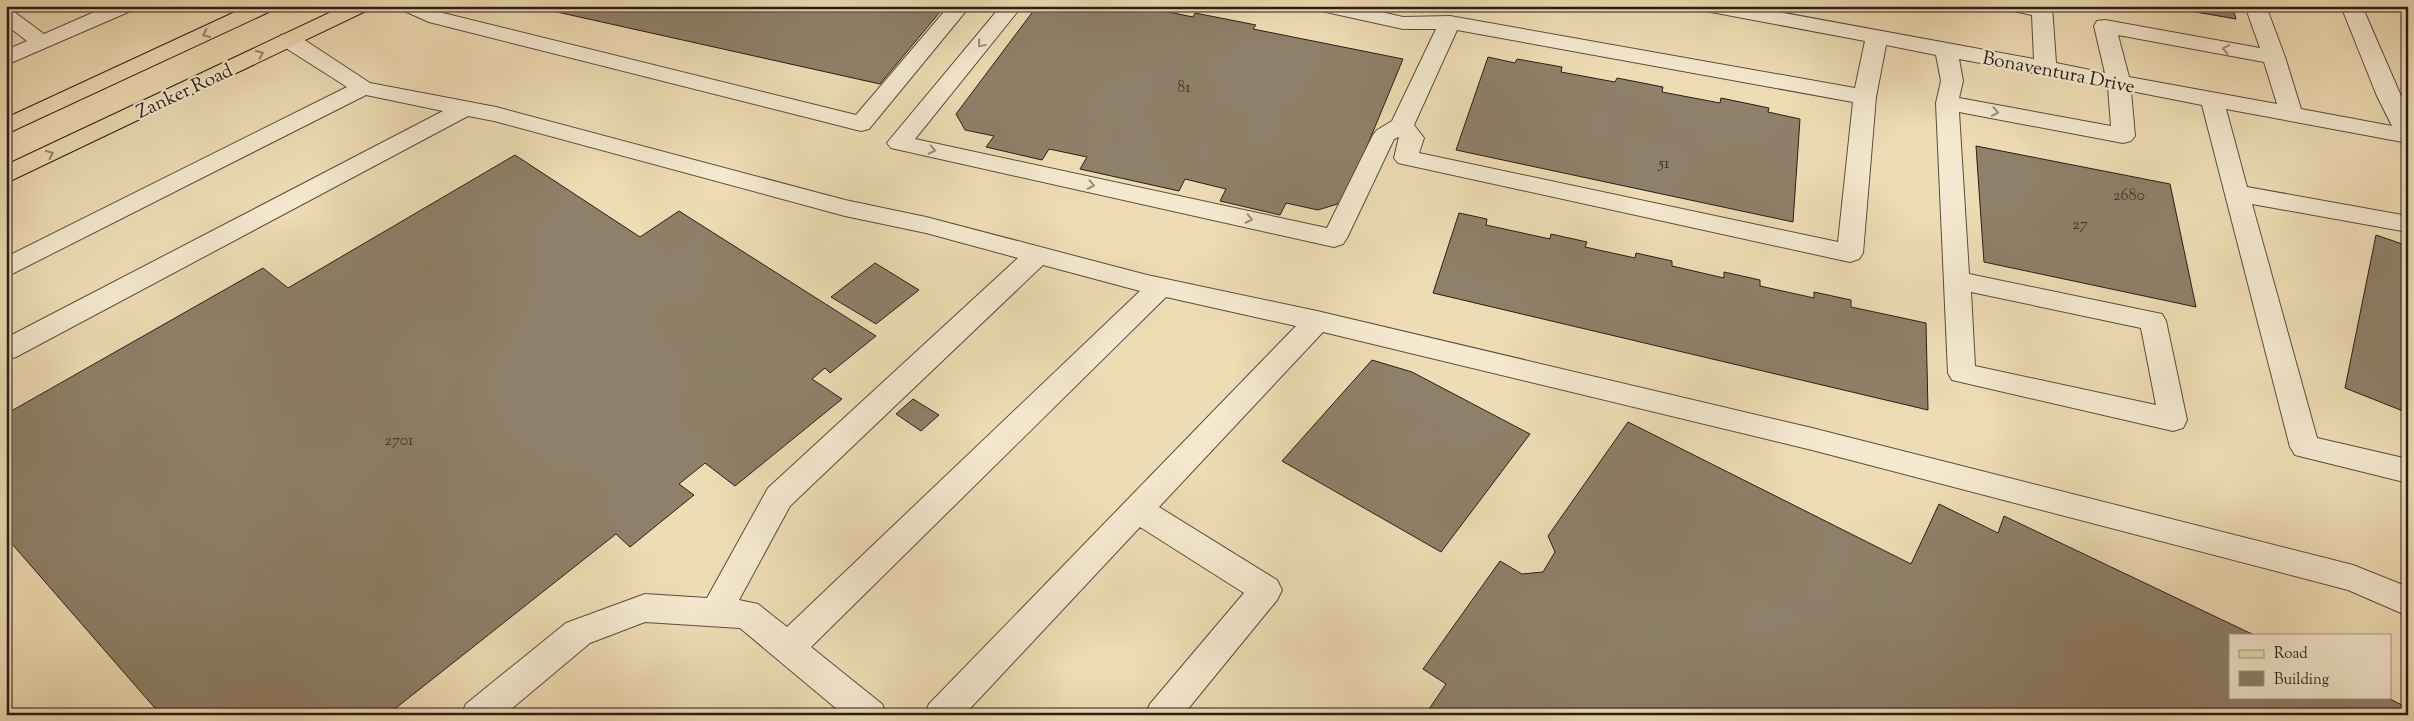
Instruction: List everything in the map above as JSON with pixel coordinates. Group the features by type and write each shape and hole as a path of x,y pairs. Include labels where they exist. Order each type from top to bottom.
{"main road":[{"path":"6,127 266,6"},
{"name":"Zanker Road","path":"6,175 361,6"}],"street":[{"path":"6,58 126,6"},
{"path":"409,6 436,18 861,124 960,6"},
{"path":"1012,6 899,143 1334,238 1385,135 1402,125 1450,22"},
{"path":"1324,6 1450,22 1865,97"},
{"name":"Bonaventura Drive","path":"1711,6 1816,16 1877,37 2408,136"},
{"path":"2014,6 2042,9 2045,68"},
{"path":"2255,6 2274,57 2291,114"},
{"path":"2351,6 2388,96 2408,136"},
{"path":"6,16 42,42"},
{"path":"1947,103 2123,136 2119,82 2105,26 2274,57"},
{"path":"1402,125 1412,138 1406,158 1850,253 1865,97 1877,37"},
{"path":"289,40 363,88 496,114 845,208 926,225 1160,287 1317,321 1812,439 2353,578 2408,602"},
{"path":"1946,50 1952,81 1947,103 1956,280 1962,373 2173,420 2153,321 1956,280"},
{"path":"6,268 363,88"},
{"path":"2212,100 2305,447 2408,471"},
{"path":"6,350 464,108"},
{"path":"2237,193 2408,224"},
{"path":"716,612 779,497 1038,255"},
{"path":"788,648 1160,287"},
{"path":"941,715 1317,321"},
{"path":"1137,510 1266,590 1162,715"},
{"path":"478,715 578,633 645,608 747,614 870,715"}],"building":[{"path":"530,6 945,6 880,84"},
{"path":"1037,6 1139,6 1193,17 1195,13 1256,25 1253,29 1403,59 1344,202 1318,210 1286,203 1280,215 1220,201 1226,189 1185,179 1179,191 1080,169 1087,157 1049,149 1042,160 986,147 994,136 965,130 956,114"},
{"path":"2161,6 2232,6 2236,19"},
{"path":"1488,57 1515,63 1517,59 1562,67 1561,72 1615,82 1617,78 1663,87 1662,92 1720,103 1721,98 1769,108 1768,112 1800,119 1793,222 1456,150"},
{"path":"1976,146 2170,184 2196,307 1984,262"},
{"path":"515,155 640,237 679,211 876,336 830,373 825,368 812,379 842,399 735,486 705,463 679,484 694,495 630,547 616,534 387,715 161,715 6,537 6,414 263,268 288,288"},
{"path":"1459,213 1487,219 1486,225 1550,239 1551,234 1587,242 1585,247 1635,258 1636,253 1672,261 1672,266 1724,278 1724,272 1760,280 1760,286 1814,298 1814,292 1851,300 1851,307 1926,323 1928,410 1433,293"},
{"path":"2376,235 2408,246 2408,413 2345,388"},
{"path":"875,263 919,290 876,324 831,297"},
{"path":"1372,360 1412,372 1530,434 1441,552 1282,461"},
{"path":"913,399 939,415 921,431 896,414"},
{"path":"1628,422 1911,564 1939,504 1998,533 2004,516 2252,634 2229,634 2229,698 2388,698 2408,708 2407,715 1425,715 1446,684 1423,669 1500,561 1522,574 1543,572 1555,552 1548,536"}]}
